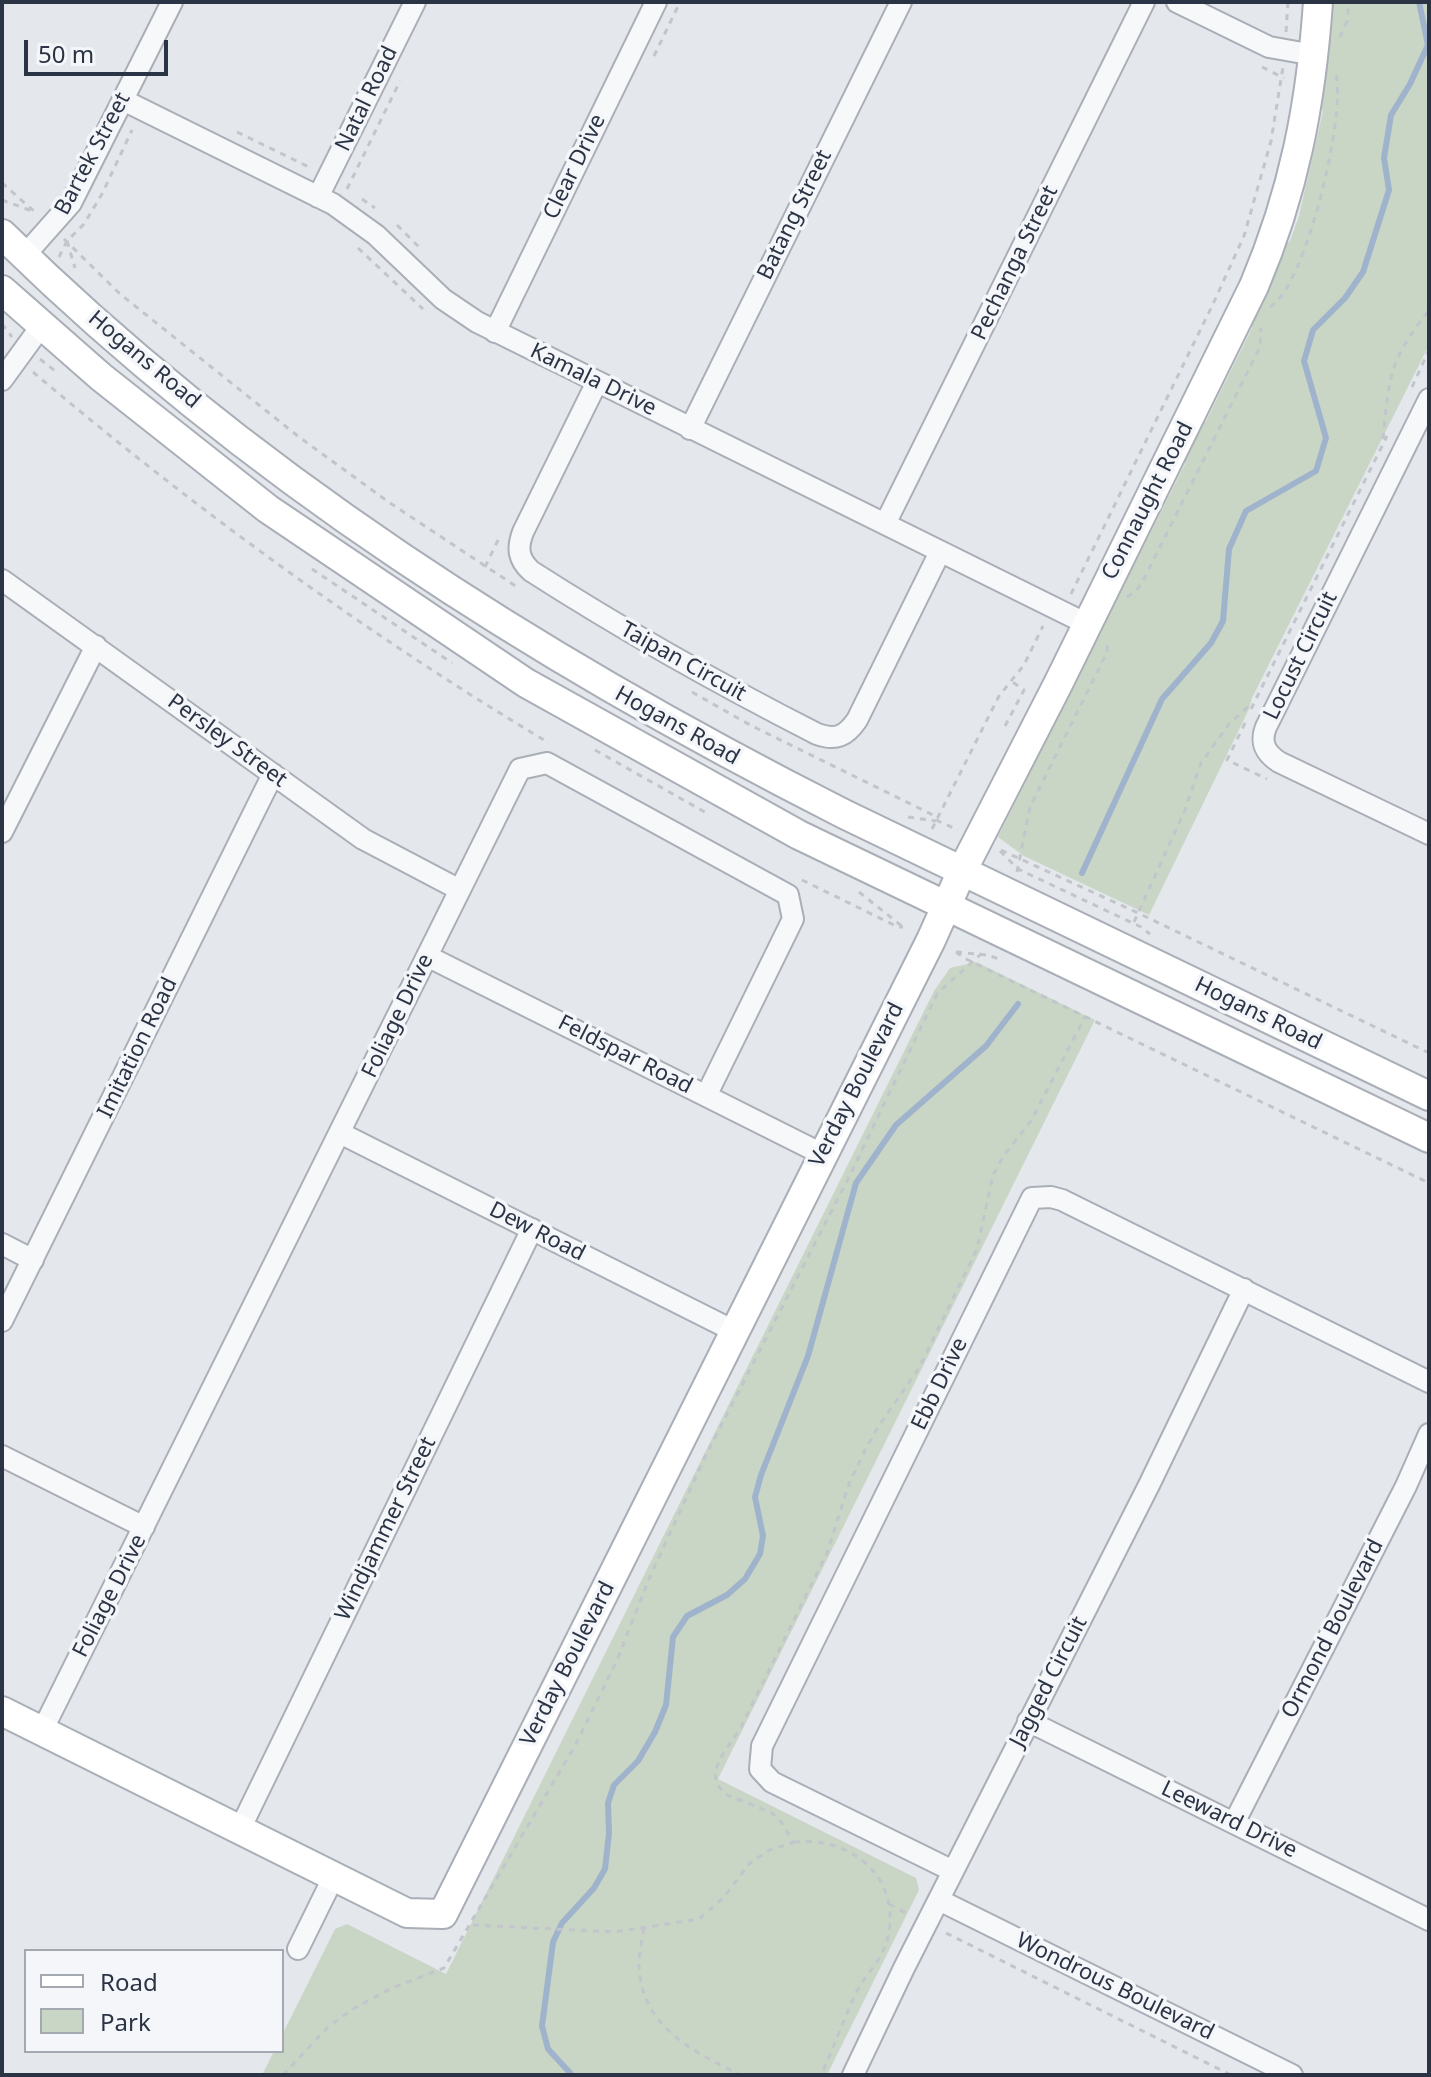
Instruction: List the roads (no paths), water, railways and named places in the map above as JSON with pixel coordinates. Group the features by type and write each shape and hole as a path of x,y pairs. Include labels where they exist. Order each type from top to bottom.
{"street":[{"name":"Bartek Street","path":"24,256 71,203 172,2"},
{"name":"Natal Road","path":"309,192 328,178 415,2"},
{"name":"Clear Drive","path":"495,332 656,2"},
{"name":"Batang Street","path":"690,429 901,2"},
{"name":"Pechanga Street","path":"885,524 1144,2"},
{"path":"1177,2 1259,43 1314,55"},
{"name":"Connaught Road","path":"911,977 962,871 1097,619 1266,256 1297,162 1314,55 1318,2"},
{"name":"Kamala Drive","path":"123,100 347,214 376,235 443,299 495,332 940,552 1097,619"},
{"name":"Hogans Road","path":"2,234 114,337 266,459 433,578 604,685 769,776 919,851 1429,1096"},
{"name":"Hogans Road","path":"2,290 101,377 268,509 526,683 799,835 1429,1138"},
{"path":"2,380 42,325"},
{"name":"Taipan Circuit","path":"597,382 523,532 518,547 522,561 531,571 610,620 817,734 826,738 840,737 857,720 940,552"},
{"name":"Locust Circuit","path":"1429,399 1266,727 1263,739 1267,751 1279,762 1429,834"},
{"name":"Persley Street","path":"2,580 363,839 460,890"},
{"path":"2,832 96,646"},
{"name":"Foliage Drive","path":"42,1731 520,769 547,763 788,895 793,919 706,1096"},
{"name":"Imitation Road","path":"2,1321 273,774"},
{"name":"Feldspar Road","path":"427,956 822,1154"},
{"name":"Verday Boulevard","path":"2,1711 407,1913 443,1914 911,977"},
{"name":"Dew Road","path":"340,1133 734,1331"},
{"name":"Ebb Drive","path":"953,1871 772,1782 760,1769 762,1746 1032,1198 1062,1200 1429,1382"},
{"name":"Windjammer Street","path":"240,1829 532,1229"},
{"path":"2,1244 33,1260"},
{"name":"Jagged Circuit","path":"853,2075 1244,1289"},
{"name":"Ormond Boulevard","path":"1234,1823 1399,1500 1429,1434"},
{"path":"2,1456 144,1527"},
{"name":"Leeward Drive","path":"1028,1721 1429,1920"},
{"path":"298,1949 334,1876"},
{"name":"Wondrous Boulevard","path":"939,1900 1292,2075"}],"waterway":[{"path":"1082,873 1162,699 1211,643 1223,621 1229,549 1246,511 1316,471 1326,438 1304,361 1313,330 1345,298 1363,272 1389,190 1384,158 1391,115 1428,45 1419,2"},
{"path":"572,2075 548,2049 542,2026 553,1942 562,1923 594,1888 605,1869 608,1803 614,1785 638,1761 666,1705 673,1637 687,1616 727,1595 745,1579 760,1554 763,1536 755,1497 808,1356 856,1183 896,1125 986,1046 1018,1004"}]}
